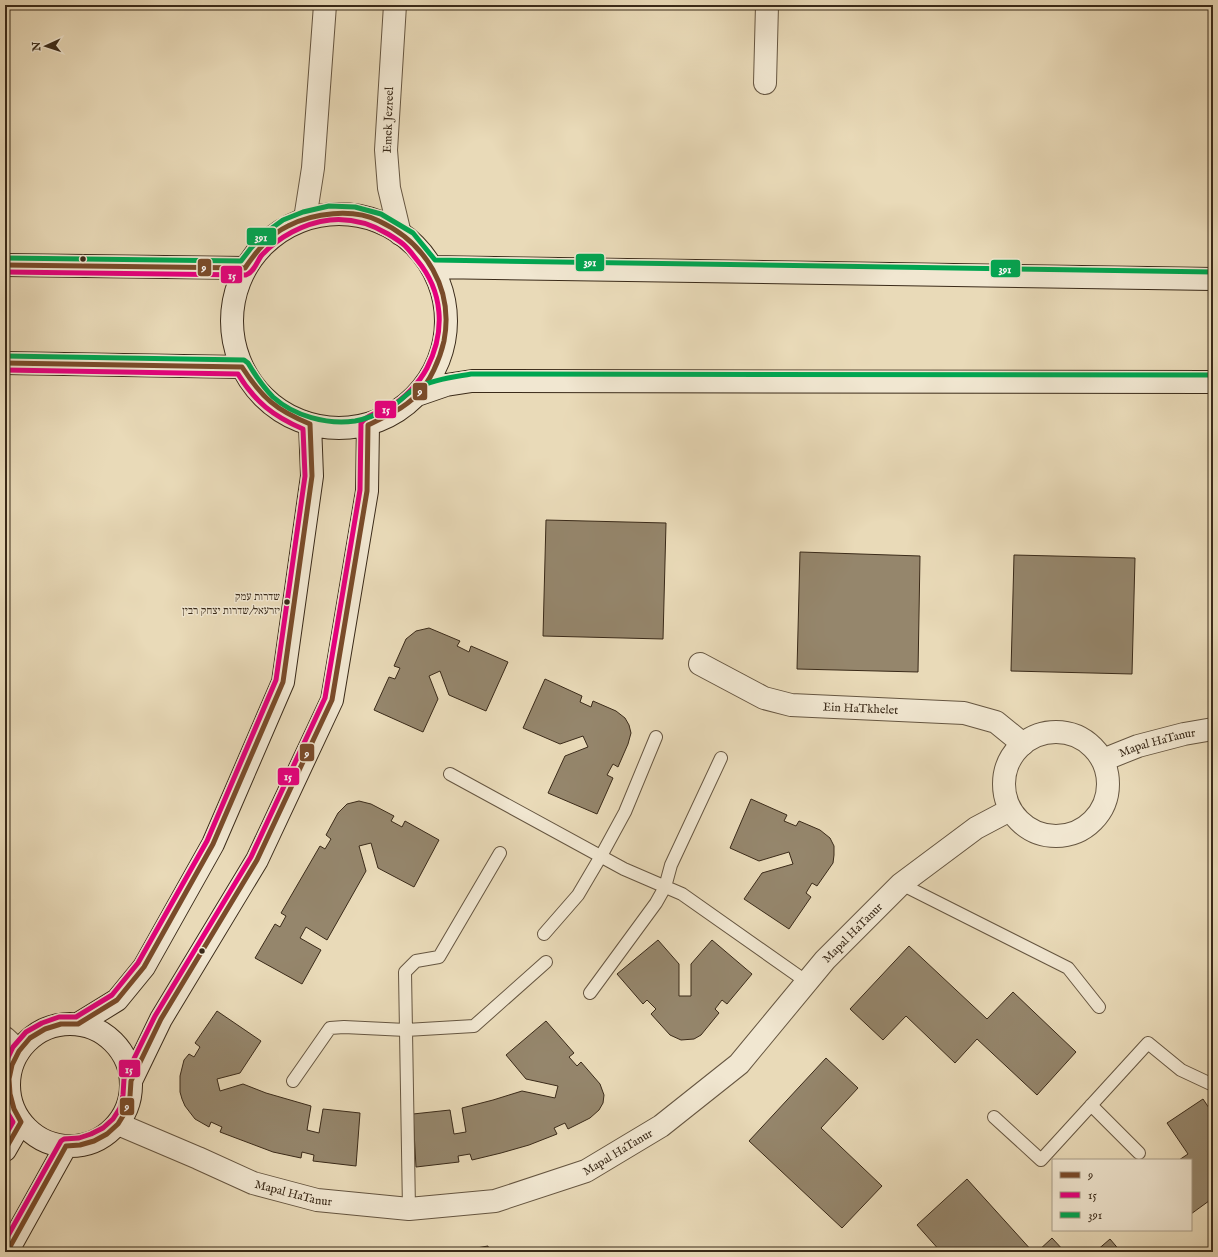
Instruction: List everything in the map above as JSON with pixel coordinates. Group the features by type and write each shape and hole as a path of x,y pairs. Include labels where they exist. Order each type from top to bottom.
{"main road":[{"path":"305,218 313,168 325,5"},
{"name":"Emek Jezreel","path":"395,5 386,150 389,188 400,234"},
{"path":"765,84 767,5"},
{"path":"329,213 354,214 378,220 400,234 409,239 432,267 441,287 446,308 446,330 442,351 433,372 417,395 394,413 368,424 349,428 329,428 310,424 288,416 270,403 254,386 242,367 234,342 232,317 235,292 245,268 256,252 270,238 287,226 305,218 329,213"},
{"path":"5,265 245,268"},
{"path":"432,267 1213,279"},
{"path":"5,363 242,367"},
{"path":"417,395 446,385 472,381 1213,382"},
{"path":"78,1024 117,1000 144,967 213,844 283,682 312,476 310,424"},
{"path":"131,1081 161,1019 257,860 332,700 367,491 368,424"},
{"name":"Ein HaTkhelet","path":"700,664 764,698 791,705 964,713 996,722 1023,744"},
{"name":"Mapal HaTanur","path":"1103,760 1138,746 1184,734 1213,729"},
{"path":"1051,732 1067,733 1082,738 1094,748 1103,760 1108,776 1108,792 1104,808 1094,822 1081,831 1066,837 1049,837 1033,832 1020,823 1010,810 1005,796 1004,782 1006,767 1013,754 1023,744 1036,735 1051,732"},
{"name":"Mapal HaTanur","path":"118,1124 198,1158 253,1184 317,1200 409,1209 495,1201 586,1171 661,1126 739,1064 825,960 902,884 976,828 1010,810"},
{"path":"61,1024 78,1024 99,1030 116,1044 128,1066 131,1081 130,1096 126,1111 118,1124 107,1134 94,1141 80,1145 66,1146 53,1144 41,1139 21,1122 14,1109 10,1094 9,1079 12,1065 12,1044 30,1038 45,1029 61,1024"},
{"path":"5,1150 21,1122"},
{"path":"7,1252 66,1146"}],"lane":[{"path":"544,934 578,895 601,856 625,812 656,737"},
{"path":"590,993 656,903 665,887 671,865 721,758"},
{"path":"450,774 624,869 682,894 807,982"},
{"path":"409,1209 405,972 416,960 439,957 500,853"},
{"path":"902,884 1068,968 1099,1007"},
{"path":"293,1081 330,1028 344,1026 406,1030 474,1026 546,962"},
{"path":"994,1117 1041,1160 1050,1158 1091,1105 1148,1043 1181,1070 1213,1085"},
{"path":"1091,1105 1139,1153"}],"building":[{"path":"546,520 666,523 663,639 543,636"},
{"path":"800,552 920,556 918,672 797,669"},
{"path":"1014,555 1135,558 1132,674 1011,671"},
{"path":"429,628 460,641 457,646 469,652 471,646 508,662 486,711 449,695 440,671 429,676 438,699 423,732 374,710 389,677 395,679 400,668 394,666 406,639 416,631"},
{"path":"545,679 582,696 580,702 591,707 593,701 616,711 625,718 629,725 631,733 628,744 618,767 613,764 607,775 613,778 597,814 548,793 565,756 588,747 583,736 560,744 523,728"},
{"path":"751,799 787,815 784,821 796,826 799,821 820,830 830,838 834,846 833,863 817,886 812,883 806,893 811,897 789,929 744,899 762,873 793,864 789,852 759,861 730,848"},
{"path":"359,801 371,804 394,816 391,821 402,827 405,821 439,840 414,887 378,868 371,843 359,846 366,871 327,940 306,927 300,938 321,950 302,984 255,958 275,924 280,927 286,916 281,913 320,846 325,849 331,839 326,835 338,813 347,804"},
{"path":"658,940 679,964 679,996 691,996 691,964 712,940 752,974 727,1004 722,1000 715,1009 719,1013 701,1035 694,1039 681,1040 670,1035 651,1014 656,1009 647,1000 643,1004 617,974"},
{"path":"909,946 987,1019 1013,992 1076,1052 1037,1095 977,1039 955,1063 906,1016 883,1040 850,1009"},
{"path":"217,1011 261,1041 240,1073 217,1079 220,1091 243,1084 266,1093 311,1106 307,1130 319,1133 323,1109 360,1113 356,1166 313,1161 314,1155 302,1152 301,1158 273,1152 220,1132 222,1127 211,1122 209,1127 195,1119 185,1106 182,1099 180,1092 180,1076 184,1060 189,1054 194,1057 200,1047 195,1043"},
{"path":"546,1021 574,1053 569,1057 577,1066 581,1062 600,1084 604,1095 603,1103 599,1110 590,1118 568,1129 565,1123 554,1128 557,1134 529,1145 472,1160 470,1154 458,1156 459,1162 416,1167 413,1114 450,1110 454,1134 466,1132 462,1108 522,1091 555,1098 558,1086 526,1079 506,1055"},
{"path":"826,1058 858,1088 821,1128 882,1186 842,1228 749,1141"},
{"path":"1203,1099 1213,1114 1213,1198 1192,1213 1192,1159 1180,1159 1188,1154 1167,1123"},
{"path":"967,1179 1033,1252 941,1252 917,1225"},
{"path":"1052,1238 1065,1252 1037,1252"},
{"path":"1110,1239 1121,1252 1095,1252"},
{"path":"488,1246 489,1252 453,1252"}],"transit line":[{"name":"391","path":"5,258 241,261 265,233 283,220 303,212 329,206 355,207 381,214 413,233 435,260 1213,272"},
{"name":"9","path":"5,265 245,268 258,250 269,239 288,226 321,215 345,213 357,214 379,221 396,230 423,255 433,270 440,286 445,303 446,322 444,341 440,355 434,370 422,390 400,409 368,425 367,491 332,700 257,860 161,1019 131,1081 130,1096 126,1111 118,1124 107,1134 94,1141 80,1145 66,1146 7,1252"},
{"name":"15","path":"5,272 246,275 253,269 261,256 283,237 311,224 330,220 345,220 360,222 381,230 405,246 426,272 437,298 439,312 437,340 433,354 424,374 416,385 396,403 387,409 367,417 361,423 360,490 325,698 251,857 155,1016 124,1079 120,1108 113,1119 103,1128 91,1134 79,1138 64,1139 61,1141 5,1241"},
{"name":"391","path":"5,356 244,360 248,363 266,389 281,404 311,418 333,422 364,419 393,406 414,389 424,384 471,374 1213,375"},
{"name":"9","path":"5,363 242,367 256,387 271,402 288,414 310,424 312,476 283,682 213,844 144,967 117,1000 78,1024 61,1024 45,1029 30,1038 19,1051 12,1065 9,1079 10,1094 14,1109 21,1122 5,1150"},
{"name":"15","path":"5,370 238,374 251,393 266,407 283,419 303,429 305,476 276,680 207,841 138,963 112,995 76,1017 59,1017 42,1023 26,1032 13,1047 5,1064"},
{"name":"15","path":"5,1102 7,1112 13,1122 5,1136"}],"place":[{"name":"שדרות עמק יזרעאל/שדרות יצחק רבין","path":"287,602"}]}
